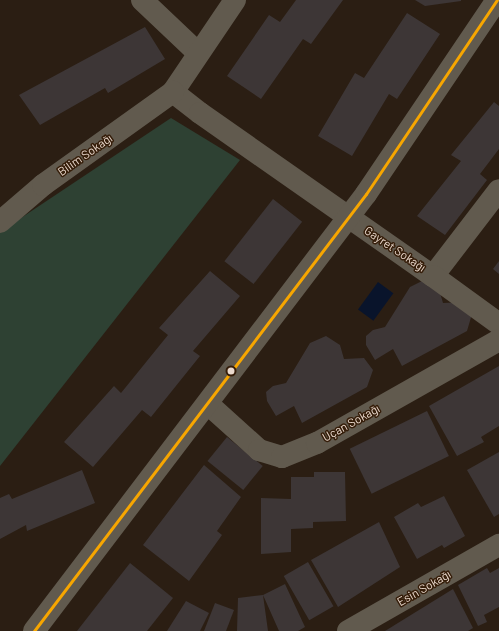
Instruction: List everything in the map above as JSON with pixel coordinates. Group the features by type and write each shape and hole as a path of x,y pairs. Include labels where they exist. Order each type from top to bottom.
{"street":[{"path":"142,0 198,53"},
{"path":"173,92 234,0"},
{"path":"34,631 208,404 348,217 497,0"},
{"name":"Gayret Sokağı","path":"173,92 433,276 499,190"},
{"name":"Bilim Sokağı","path":"0,222 43,185 173,92"},
{"path":"433,276 499,324"},
{"name":"Uçan Sokağı","path":"208,404 259,450 282,457 317,443 499,340"},
{"name":"Esin Sokağı","path":"348,631 499,545"}],"green space":[{"path":"171,118 240,160 0,466 0,232"}],"water":[{"path":"378,282 393,293 373,321 358,310"}],"building":[{"path":"296,0 343,0 311,44 303,39 261,99 227,76 269,15 280,22"},
{"path":"415,0 461,0 461,1 425,6"},
{"path":"407,13 440,34 397,99 389,94 352,156 318,136 355,73 364,78"},
{"path":"145,27 165,59 108,93 105,88 40,125 19,95"},
{"path":"494,102 499,106 499,149 480,174 487,180 445,235 417,216 461,161 451,155"},
{"path":"273,199 302,222 254,284 224,261"},
{"path":"499,261 499,274 493,269"},
{"path":"210,271 240,296 193,351 200,356 151,417 142,410 93,467 64,442 114,386 121,393 168,335 159,328"},
{"path":"426,279 439,289 443,303 464,302 472,314 467,331 402,366 393,349 375,360 366,345 366,336 373,330 385,327 410,287"},
{"path":"326,336 340,345 344,359 364,358 373,370 367,387 302,423 294,406 276,416 267,401 266,392 273,386 286,383 310,343"},
{"path":"499,366 499,426 481,437 484,442 457,456 429,406"},
{"path":"427,411 449,456 372,494 350,449"},
{"path":"227,437 263,466 243,490 207,461"},
{"path":"499,452 499,514 494,517 467,470"},
{"path":"204,465 241,497 217,531 222,535 189,581 143,545"},
{"path":"82,470 95,503 27,531 26,525 0,539 0,498 9,494 12,499"},
{"path":"314,472 345,472 346,521 313,522 313,528 291,529 291,552 261,554 261,498 291,499 291,477 314,477"},
{"path":"444,496 465,536 444,548 442,545 417,559 394,517 418,503 421,507"},
{"path":"379,522 400,567 338,607 311,560"},
{"path":"308,562 334,606 309,620 284,576"},
{"path":"130,563 173,598 147,631 77,631"},
{"path":"487,568 490,573 499,568 499,607 484,615 487,622 478,626 458,585"},
{"path":"285,584 305,627 298,631 279,631 263,595"},
{"path":"453,589 473,628 468,631 385,631"},
{"path":"263,595 268,631 237,631 238,598"},
{"path":"186,601 209,613 200,631 167,631"},
{"path":"215,603 234,610 226,631 204,631"}],"transit line":[{"path":"34,631 366,194 497,0"}]}
